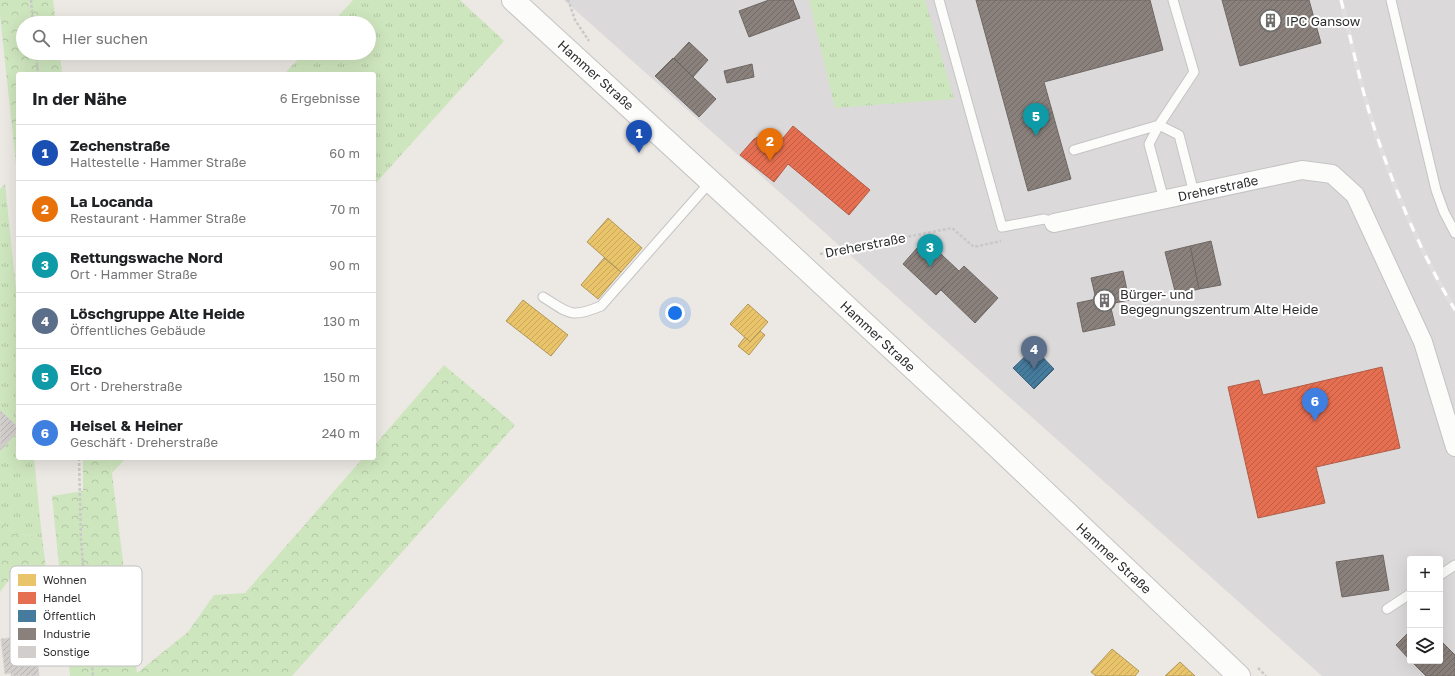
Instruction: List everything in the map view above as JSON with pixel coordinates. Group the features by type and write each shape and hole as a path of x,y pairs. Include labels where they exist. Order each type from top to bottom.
{"main road":[{"name":"Hammer Straße","path":"520,2 986,436 1240,676"}],"street":[{"name":"Dreherstraße","path":"1054,223 1302,170 1332,174 1355,195 1423,342 1455,447"}],"lane":[{"path":"939,0 1002,227 1044,219 1054,223"},
{"path":"1164,200 1149,144 1159,125 1194,72 1173,0"},
{"path":"1391,0 1436,190 1444,212 1455,232"},
{"path":"1074,150 1159,125 1179,135 1194,193"},
{"path":"543,297 569,313 576,314 587,312 601,306 711,181"},
{"path":"1443,573 1455,565"},
{"path":"1387,609 1407,596"}],"path":[{"path":"31,0 32,16"},
{"path":"37,60 38,72"},
{"name":"Dreherstraße","path":"818,255 952,228 974,247 1004,241"},
{"path":"79,460 81,541 83,566"},
{"path":"92,666 93,676"}],"shaded area":[{"path":"564,0 1455,0 1455,676 1322,676"}],"green space":[{"path":"0,0 53,0 55,16 16,16 16,60 61,60 62,72 16,72 16,164 0,15"},
{"path":"353,0 460,0 504,41 376,183 376,72 286,72 297,60 376,60 376,16 338,16"},
{"path":"809,0 925,0 954,99 835,108"},
{"path":"5,184 16,289 16,460 34,460 42,538 12,533 0,521 0,189"},
{"path":"444,365 515,425 292,676 70,676 69,666 136,666 137,673 188,632 214,595 245,593 361,460 376,460 376,444"},
{"path":"83,460 110,460 124,566 59,566 52,496 83,491"},
{"path":"110,460 124,460 112,473"},
{"path":"0,521 12,533 42,538 46,566 10,566 10,578 0,592"}],"building: Wohnen":[{"path":"608,218 642,248 621,272 587,242"},
{"path":"604,258 621,272 598,299 581,285"},
{"path":"523,300 568,335 551,356 506,321"},
{"path":"748,304 768,322 750,342 730,324"},
{"path":"760,331 765,335 749,355 738,346 745,337 750,342"},
{"path":"1112,649 1139,671 1135,676 1096,676 1091,672"},
{"path":"1180,662 1195,676 1165,676"}],"building: Handel":[{"path":"793,126 870,190 849,215 788,164 774,182 740,155 754,139 758,137 764,142 768,137 778,144"},
{"path":"1382,367 1400,448 1316,467 1325,503 1258,518 1228,387 1259,380 1263,395"}],"building: Öffentlich":[{"path":"1034,348 1054,369 1034,389 1013,368"}],"building: Industrie":[{"path":"769,0 793,0 800,18 749,37 739,11"},
{"path":"976,0 1150,0 1163,50 1044,82 1071,179 1028,191"},
{"name":"IPC Gansow","path":"1222,0 1309,0 1321,43 1240,66"},
{"path":"689,42 708,60 693,77 674,58"},
{"path":"673,58 716,99 699,117 655,76"},
{"path":"752,64 754,77 727,83 724,71"},
{"path":"925,239 959,271 936,295 903,264"},
{"path":"1211,241 1221,285 1199,289 1190,246"},
{"path":"1190,246 1199,289 1176,295 1165,252"},
{"path":"964,266 998,298 975,323 941,290"},
{"name":"Bürger- und Begegnungszentrum Alte Heide","path":"1123,271 1129,300 1110,304 1115,325 1083,332 1077,303 1096,299 1091,278"},
{"path":"1383,555 1389,590 1342,597 1336,562"},
{"path":"1407,634 1407,657 1396,645"},
{"path":"1443,643 1455,655 1455,676 1426,676 1414,664 1443,664"}],"building: Sonstige":[{"path":"0,410 16,425 16,433 0,451"},
{"path":"10,638 10,666 38,666 39,676 11,676 11,673 5,674 1,639"}],"railway":[{"path":"1341,0 1371,118 1397,192 1418,240 1455,310"}],"place":[{"name":"IPC Gansow","path":"1271,21"},
{"name":"Elco","path":"1036,136"},
{"name":"Zechenstraße","path":"639,153"},
{"name":"La Locanda","path":"770,161"},
{"name":"Rettungswache Nord","path":"930,267"},
{"name":"Bürger- und Begegnungszentrum Alte Heide","path":"1104,301"},
{"name":"Löschgruppe Alte Heide","path":"1034,369"},
{"name":"Heisel & Heiner","path":"1315,421"}]}
